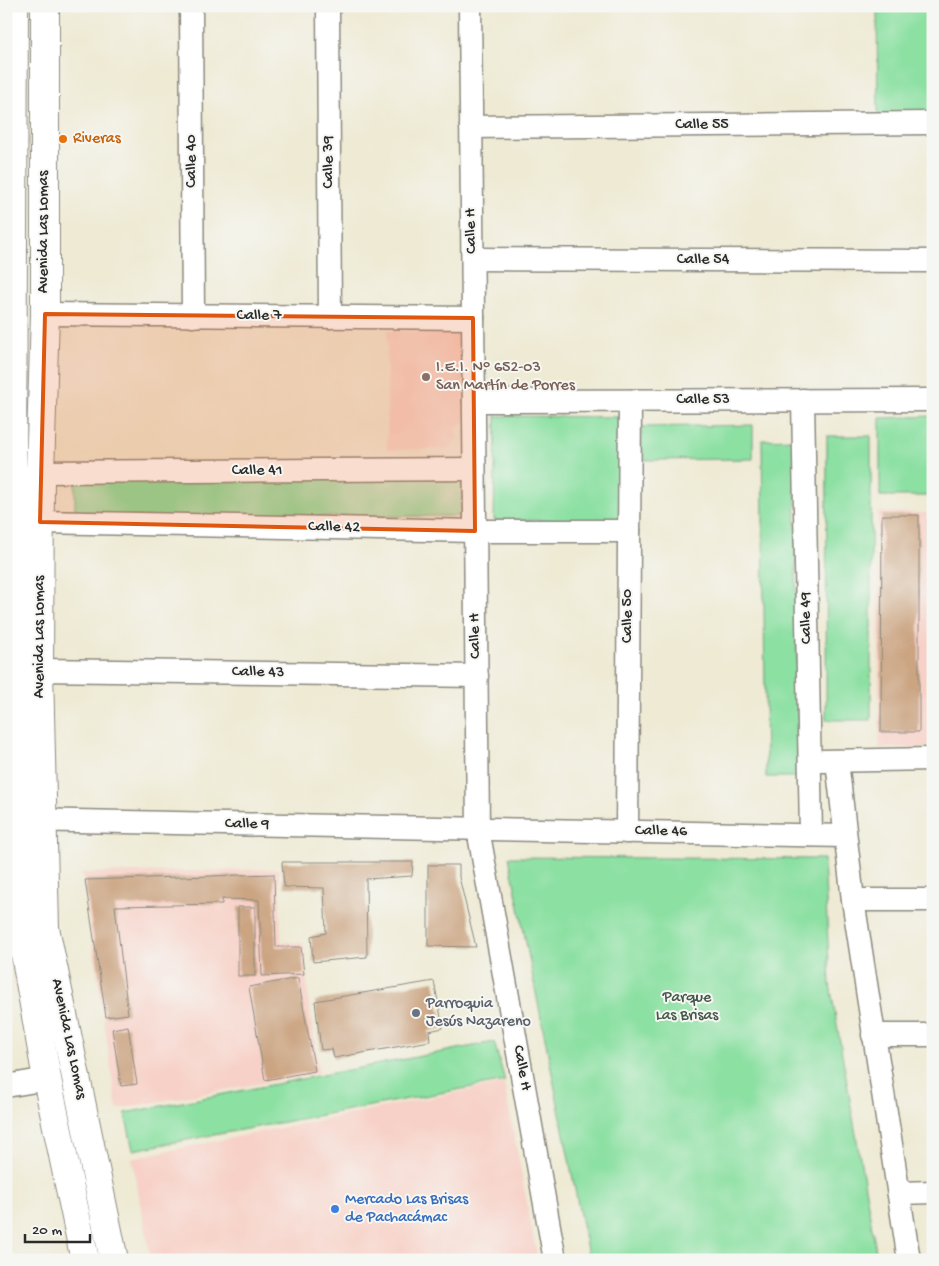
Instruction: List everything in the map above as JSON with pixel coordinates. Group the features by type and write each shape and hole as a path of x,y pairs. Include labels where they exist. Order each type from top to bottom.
{"street":[{"name":"Avenida Las Lomas","path":"14,6 9,255 10,597 29,821 45,928 114,1260"},
{"name":"Avenida Las Lomas","path":"45,6 43,254 45,314 40,472 39,670 20,925 47,1080 85,1260"},
{"name":"Calle 40","path":"191,6 193,316"},
{"name":"Calle 39","path":"328,6 330,317"},
{"name":"Calle H","path":"470,6 478,829 555,1260"},
{"name":"Calle 55","path":"471,127 933,123"},
{"path":"9,255 43,254"},
{"name":"Calle 54","path":"472,259 933,261"},
{"name":"Calle 7","path":"45,314 473,318"},
{"name":"Calle 49","path":"803,400 811,835"},
{"name":"Calle 53","path":"474,401 933,400"},
{"name":"Calle 50","path":"627,832 630,401"},
{"name":"Calle 41","path":"40,472 474,469"},
{"path":"9,483 40,472"},
{"name":"Calle 42","path":"40,522 475,531 629,531"},
{"name":"Calle 43","path":"39,670 477,676"},
{"path":"810,761 933,760"},
{"path":"837,761 844,836 853,900 908,1260"},
{"name":"Calle 9","path":"29,821 478,829"},
{"name":"Calle 46","path":"478,829 844,836"},
{"path":"853,900 933,900"},
{"path":"873,1035 933,1036"},
{"path":"6,1086 47,1080"},
{"path":"899,1193 933,1192"}],"highlighted area":[{"path":"45,314 473,318 475,531 40,522"}],"shaded area":[{"name":"I.E.I. N° 652-03 San Martín de Porres","path":"387,331 464,331 465,423 456,428 457,440 450,449 387,450"},
{"path":"878,512 933,513 933,748 879,748"},
{"path":"279,869 281,942 303,943 319,1073 117,1109 82,873"},
{"name":"Mercado Las Brisas de Pachacámac","path":"504,1083 538,1260 151,1260 132,1158"}],"green space":[{"path":"877,6 933,6 933,115 878,116"},
{"path":"496,416 623,417 621,521 494,520"},
{"path":"933,416 933,496 880,496 880,418"},
{"path":"753,425 753,459 642,460 641,427"},
{"path":"827,436 871,436 871,720 826,720"},
{"path":"795,439 798,777 766,777 762,440"},
{"path":"462,475 462,516 75,518 75,477"},
{"name":"Parque Las Brisas","path":"509,857 824,859 830,984 876,1251 825,1260 589,1260"},
{"path":"494,1042 505,1081 133,1150 125,1113"}],"building":[{"path":"882,515 919,515 919,732 881,732"},
{"path":"928,519 933,519 933,549 928,549"},
{"path":"282,862 413,862 412,876 366,879 367,957 313,962 311,936 326,933 324,888 284,887"},
{"path":"428,865 459,865 459,877 476,947 428,946"},
{"path":"274,874 276,947 301,947 304,974 262,976 259,900 222,899 222,904 115,906 128,1014 106,1017 85,880"},
{"path":"238,907 255,907 255,976 238,976"},
{"path":"298,978 315,1071 265,1080 249,987"},
{"path":"434,981 443,1028 429,1031 430,1041 334,1058 332,1049 321,1050 315,1001"},
{"path":"128,1026 137,1084 121,1086 112,1029"}],"place":[{"name":"Riveras","path":"63,139"},
{"name":"I.E.I. N° 652-03 San Martín de Porres","path":"426,377"},
{"name":"Parroquia Jesús Nazareno","path":"416,1013"},
{"name":"Mercado Las Brisas de Pachacámac","path":"335,1209"}]}
